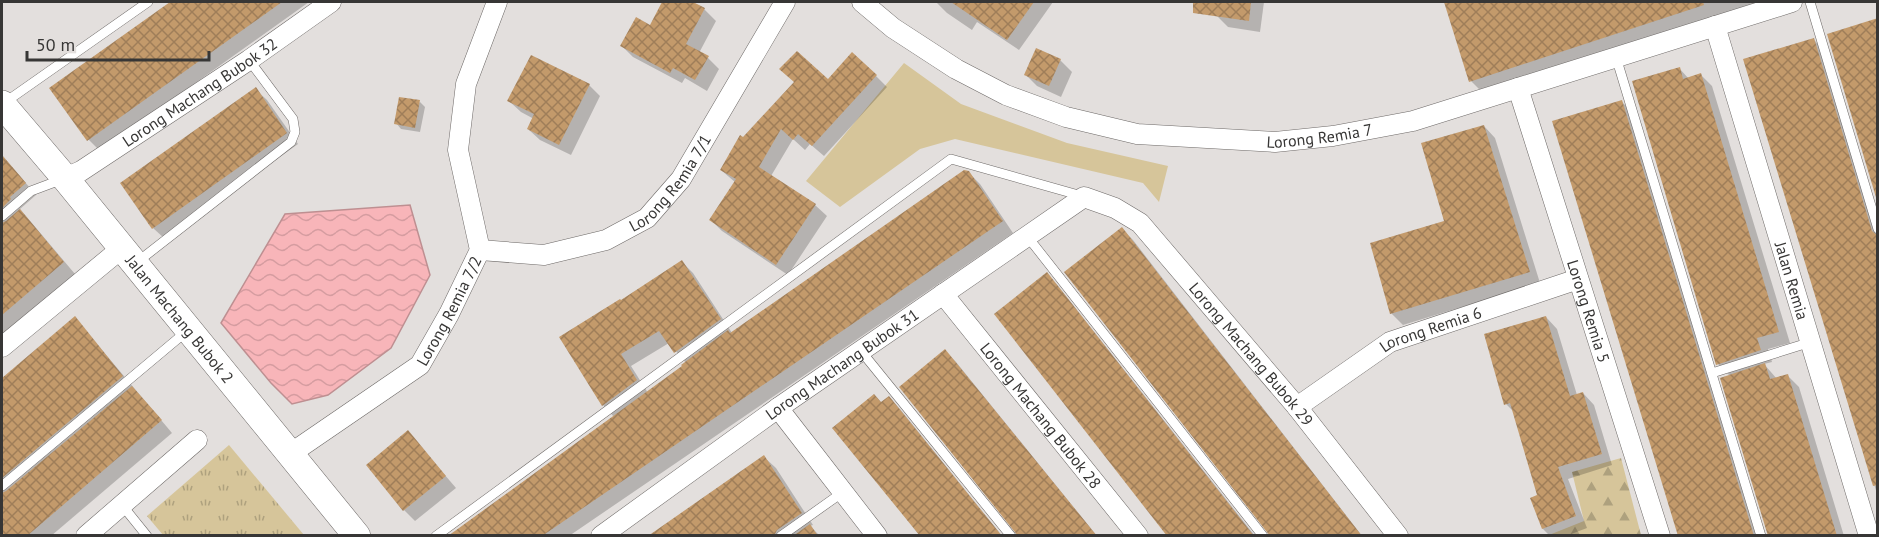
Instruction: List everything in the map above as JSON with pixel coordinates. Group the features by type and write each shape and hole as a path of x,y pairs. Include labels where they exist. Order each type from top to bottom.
{"street":[{"name":"Lorong Machang Bubok 32","path":"65,178 81,171 249,60 331,2"},
{"name":"Lorong Remia 7/2","path":"290,454 420,365 449,315 480,250 458,150 466,84 497,2"},
{"name":"Lorong Remia 7/1","path":"480,250 544,255 606,240 647,218 681,179 785,2"},
{"name":"Lorong Remia 7","path":"862,2 893,28 956,69 1006,95 1066,117 1137,134 1275,142 1333,136 1413,121 1792,2"},
{"name":"Jalan Remia","path":"1715,26 1869,536"},
{"name":"Lorong Remia 5","path":"1518,88 1660,536"},
{"name":"Jalan Machang Bubok 2","path":"2,105 65,178 357,536"},
{"name":"Lorong Machang Bubok 31","path":"601,536 778,408 1084,197"},
{"name":"Lorong Machang Bubok 29","path":"1084,197 1115,208 1140,223 1297,407 1398,536"},
{"path":"2,347 128,256"},
{"name":"Lorong Remia 6","path":"1297,407 1390,342 1578,279"},
{"name":"Lorong Machang Bubok 28","path":"943,294 1138,536"},
{"path":"778,408 877,536"},
{"path":"86,536 196,440"}],"lane":[{"path":"2,105 148,2"},
{"path":"1810,2 1878,229"},
{"path":"1616,57 1761,536"},
{"path":"128,256 291,142 296,132 293,118 249,60"},
{"path":"436,536 951,159 1084,197"},
{"path":"2,216 31,191 65,178"},
{"path":"1027,236 1263,536"},
{"path":"2,486 188,329"},
{"path":"1712,373 1811,342"},
{"path":"861,351 1011,536"},
{"path":"781,536 843,492"},
{"path":"122,505 147,536"}],"green space":[{"path":"904,63 961,104 1067,143 1168,166 1159,202 1143,183 955,139 920,149 840,207 806,181"},
{"path":"229,445 304,535 163,535 147,516"},
{"path":"1621,458 1641,535 1549,535 1584,521 1572,472"}],"water":[{"path":"410,205 430,275 391,348 328,395 292,404 271,383 221,323 285,214"}],"building":[{"path":"170,2 282,2 87,141 49,88"},
{"path":"662,2 693,2 705,8 686,44 709,56 695,80 673,68 670,73 620,46 636,17 650,25"},
{"path":"951,2 1034,2 1007,40"},
{"path":"1193,2 1251,2 1249,21 1193,13"},
{"path":"1444,2 1703,2 1704,5 1469,82"},
{"path":"1878,18 1878,204 1827,34"},
{"path":"1814,38 1872,231 1878,236 1878,485 1873,486 1743,59"},
{"path":"1036,48 1061,59 1049,86 1024,75"},
{"path":"797,51 828,79 852,52 877,75 812,146 798,134 793,140 781,129 759,167 816,204 776,265 709,220 736,179 720,170 740,135 743,137 794,82 779,69"},
{"path":"531,55 590,84 559,145 527,129 534,114 507,101"},
{"path":"1680,67 1683,79 1701,73 1779,332 1757,338 1761,350 1716,365 1632,81"},
{"path":"256,87 287,133 152,229 120,183"},
{"path":"399,97 420,100 415,128 394,124"},
{"path":"1622,100 1754,536 1678,536 1552,121"},
{"path":"1484,125 1530,272 1390,314 1370,243 1444,221 1421,143"},
{"path":"2,155 26,183 10,197 11,199 2,208"},
{"path":"964,170 969,171 1003,221 542,536 448,536 728,330 730,333"},
{"path":"20,209 64,262 2,315 2,223"},
{"path":"1122,227 1362,536 1270,536 1064,272"},
{"path":"682,260 721,319 674,353 659,331 621,354 637,380 602,406 559,337"},
{"path":"1047,272 1254,536 1167,536 994,314"},
{"path":"75,316 123,376 2,478 2,378"},
{"path":"1546,316 1570,396 1583,392 1602,454 1558,467 1576,516 1542,529 1530,498 1537,495 1510,403 1504,405 1484,334"},
{"path":"945,349 1097,536 1018,536 899,387"},
{"path":"1765,363 1770,379 1788,374 1837,536 1768,536 1720,378"},
{"path":"132,386 162,420 27,536 2,536 2,493"},
{"path":"874,394 881,402 889,396 1002,536 920,536 832,428"},
{"path":"408,430 446,476 403,511 366,465"},
{"path":"764,455 802,513 777,530 774,536 648,536"},
{"path":"810,524 818,536 793,536"}]}
